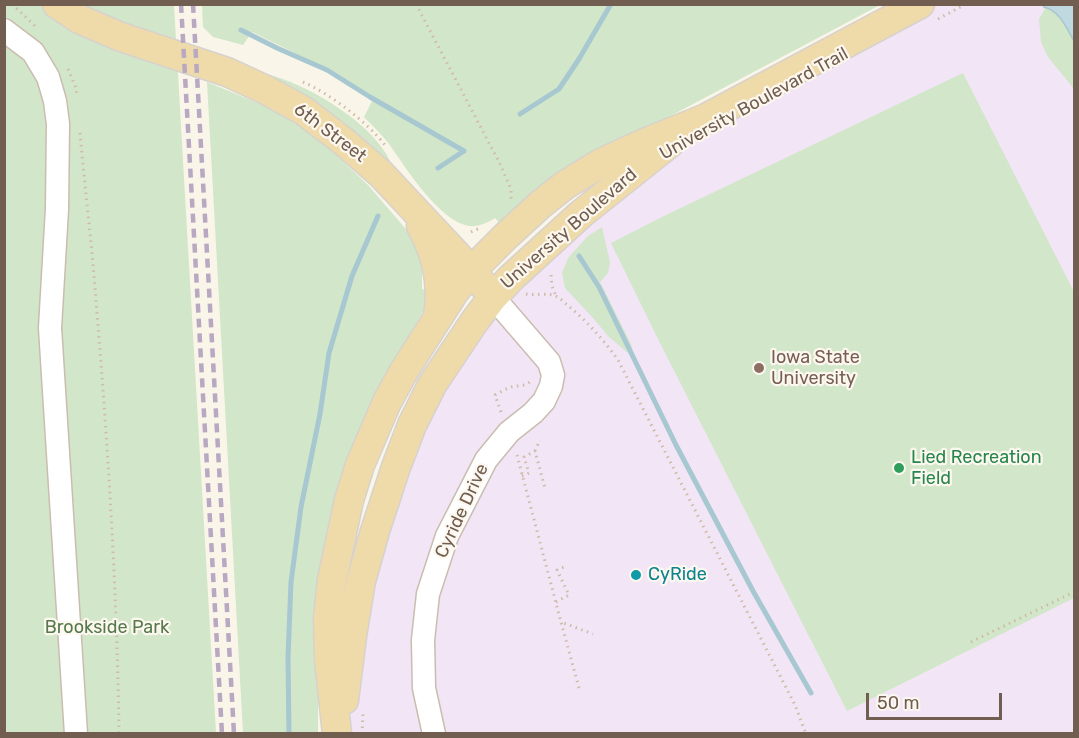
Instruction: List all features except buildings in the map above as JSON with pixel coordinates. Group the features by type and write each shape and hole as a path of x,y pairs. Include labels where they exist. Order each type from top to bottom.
{"main road":[{"name":"6th Street","path":"57,4 80,19 121,37 227,72 304,111 381,174 493,297"},
{"name":"University Boulevard","path":"338,734 332,700 328,618 332,580 349,500 360,465 387,402 455,291 471,272 541,204 565,185 601,163 706,118 927,13"},
{"name":"University Boulevard","path":"338,734 362,581 375,531 412,425 432,385 493,297 541,249 667,145 706,118"},
{"path":"408,202 429,241 437,265 440,285 438,316"}],"street":[{"path":"4,30 33,52 48,77 55,101 58,124 57,208 50,328 76,734"},
{"name":"Cyride Drive","path":"434,734 424,688 423,640 428,594 447,536 486,460 509,432 534,413 544,401 553,375 543,353 493,297"}],"path":[{"path":"12,4 40,31"},
{"path":"416,4 498,162 511,189 512,200"},
{"path":"927,13 966,4"},
{"path":"65,64 76,88 77,99"},
{"path":"80,133 96,299 110,486 118,651 119,734"},
{"path":"471,232 490,225"},
{"path":"550,267 552,286 556,296 593,329 618,360 795,705 807,734"},
{"path":"522,290 532,296 538,294 556,296"},
{"path":"495,395 510,387 525,385 536,378"},
{"path":"540,440 535,451 545,488"},
{"path":"514,448 579,688"},
{"path":"522,476 529,473 524,456 535,451"},
{"path":"548,575 566,566"},
{"path":"556,602 569,595 557,570"},
{"path":"971,642 1074,592"},
{"path":"561,622 593,634"}],"shaded area":[{"name":"Iowa State University","path":"927,5 1074,5 1074,733 340,734 375,531 474,322 667,145"}],"green space":[{"name":"Brookside Park","path":"4,5 174,5 216,733 5,733"},
{"path":"202,5 880,5 593,157 501,225 495,218 482,224 469,226 458,222 435,204 386,141 364,117 374,97 325,68 252,32 243,45 213,37 203,27"},
{"path":"1044,7 1052,9 1060,17 1074,41 1074,89 1048,57 1041,42 1039,19"},
{"name":"Lied Recreation Field","path":"963,73 1074,292 1074,598 847,711 611,243"},
{"path":"270,75 304,88 340,109 372,136 384,150 392,165 333,114 269,79"},
{"path":"207,82 270,108 302,126 368,185 405,228 420,249 431,273 422,273 422,289 430,291 425,308 389,372 318,601 318,733 243,733"},
{"path":"602,227 610,262 608,273 600,282 631,344 633,351 628,353 608,336 565,288 562,273 568,258 588,236"}],"water":[{"path":"1043,5 1074,5 1074,41 1058,16"}],"waterway":[{"path":"520,114 559,89 611,4"},
{"path":"241,30 327,70 464,151 438,168"},
{"path":"289,734 288,657 291,582 301,507 320,414 329,353 352,276 378,216"},
{"path":"579,256 599,287 676,445 753,591 811,693"}],"railway":[{"path":"181,4 222,734"},
{"path":"193,4 234,734"}],"place":[{"name":"Iowa State University","path":"759,368"},
{"name":"Lied Recreation Field","path":"899,468"},
{"name":"CyRide","path":"636,575"}]}
